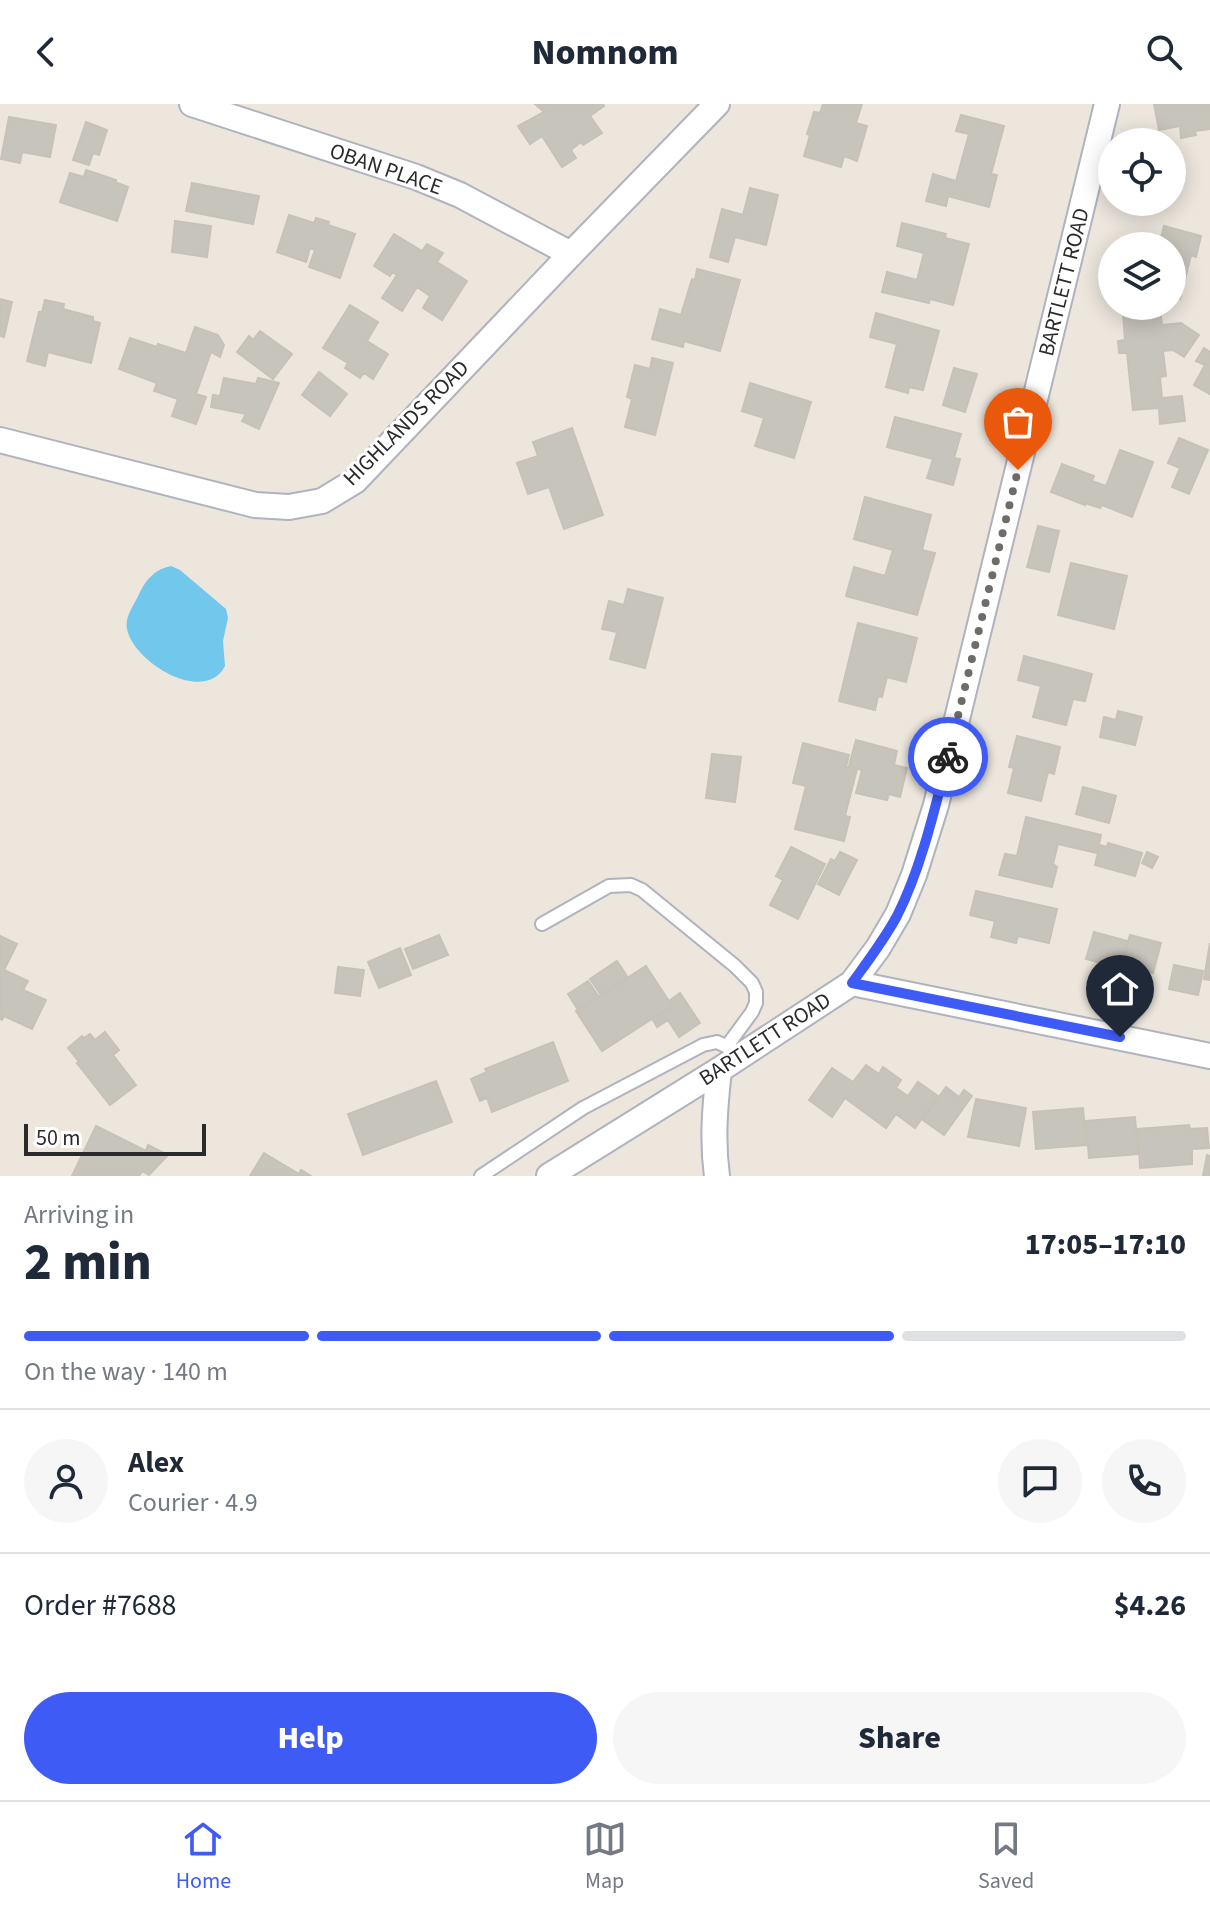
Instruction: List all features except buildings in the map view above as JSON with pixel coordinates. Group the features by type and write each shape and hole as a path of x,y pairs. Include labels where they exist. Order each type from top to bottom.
{"street":[{"name":"OBAN PLACE","path":"192,104 416,177 460,195 571,254"},
{"name":"HIGHLANDS ROAD","path":"0,440 255,505 289,507 322,501 355,481 717,104"},
{"name":"BARTLETT ROAD","path":"549,1176 719,1070 734,1050 852,983 898,914 936,805 1107,104"},
{"path":"852,983 1210,1056"},
{"path":"717,1176 714,1115 719,1070"}],"lane":[{"path":"481,1176 583,1108 703,1045 717,1042 734,1050 756,1003 752,983 735,966 642,890 631,885 609,886 542,924"}],"water":[{"path":"171,566 226,609 228,618 223,641 225,666 214,678 199,682 165,672 136,648 128,634 127,620 143,587 156,572"}],"way so far":[{"path":"948,757 1018,470"}],"route":[{"path":"948,757 914,875 898,914 852,983 1120,1037"}]}
